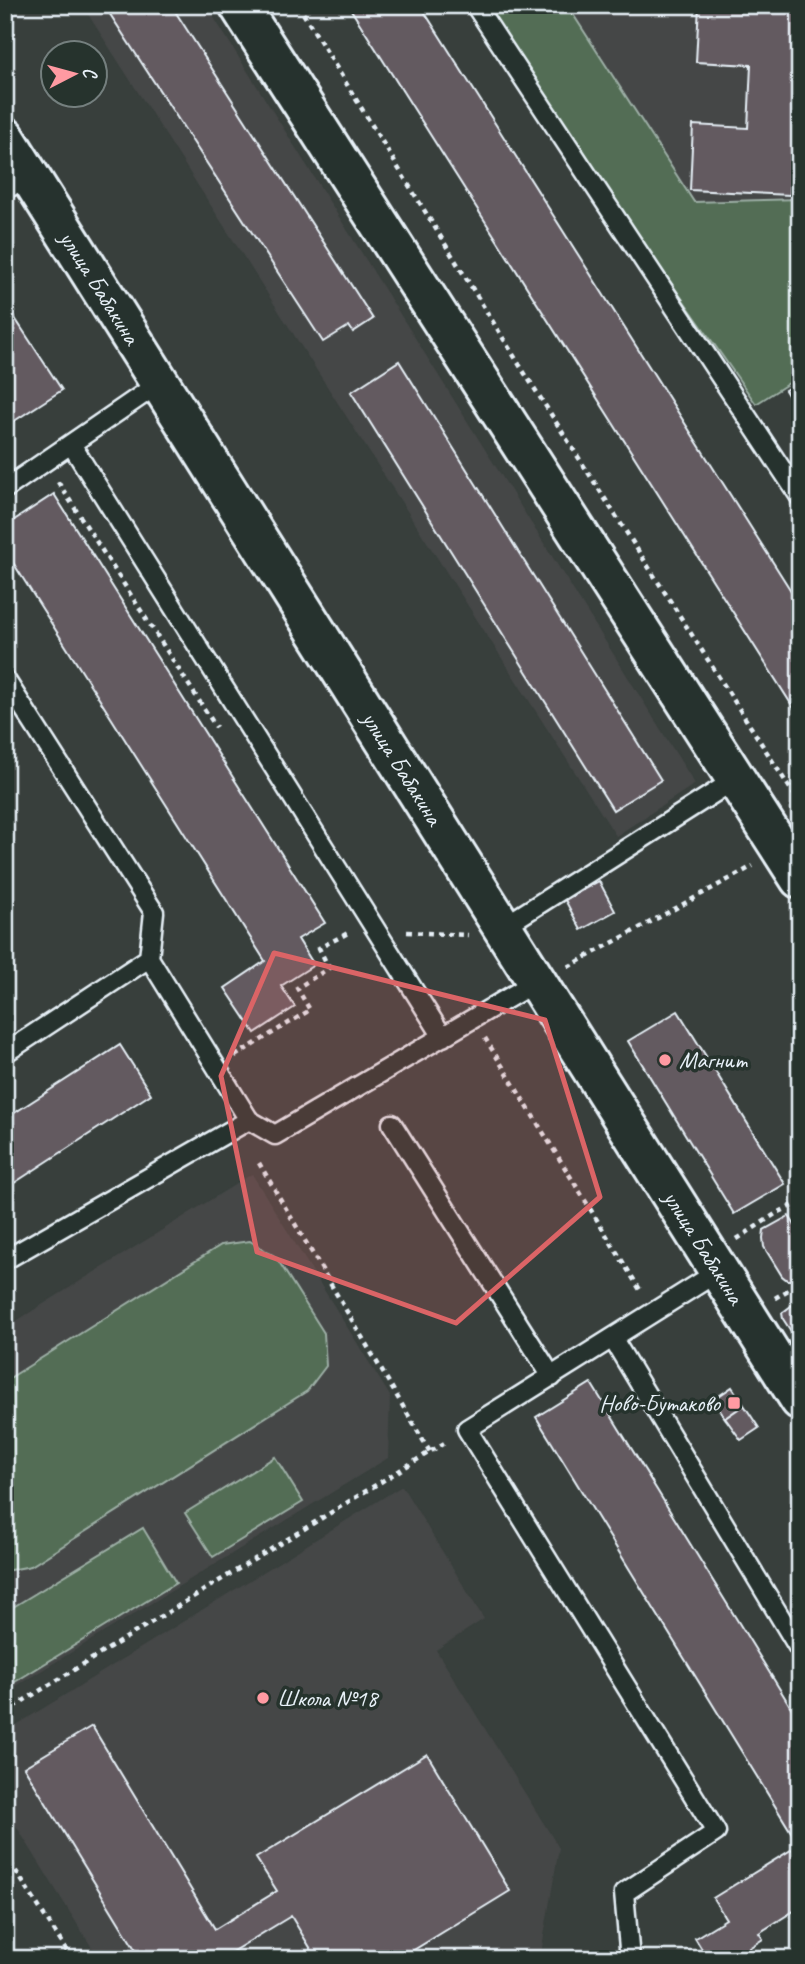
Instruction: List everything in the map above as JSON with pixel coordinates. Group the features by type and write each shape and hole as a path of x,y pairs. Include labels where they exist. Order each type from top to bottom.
{"street":[{"path":"239,5 800,879"},
{"name":"улица Бабакина","path":"5,137 17,182 161,382 488,931 550,969 727,1256 800,1400"}],"lane":[{"path":"475,5 800,497"},
{"path":"5,489 161,382"},
{"path":"71,444 443,1037"},
{"path":"5,679 154,912 149,958 249,1120 275,1135 443,1037 550,969"},
{"path":"488,931 736,779"},
{"path":"5,1053 149,958"},
{"path":"5,1260 249,1120"},
{"path":"392,1124 552,1377"},
{"path":"630,1959 624,1893 716,1832 467,1429 654,1312 727,1256"},
{"path":"613,1339 800,1650"}],"path":[{"path":"298,5 522,369 800,804"},
{"path":"53,475 223,738"},
{"path":"550,969 569,968 763,861"},
{"path":"344,920 352,931"},
{"path":"216,1067 310,1010 297,988 330,968 319,948 352,931 488,931"},
{"path":"472,1019 654,1312"},
{"path":"259,1163 430,1452"},
{"path":"727,1256 777,1213 800,1202"},
{"path":"772,1299 800,1283"},
{"path":"5,1712 467,1429"},
{"path":"5,1854 72,1959"}],"highlighted area":[{"path":"274,953 545,1020 600,1197 456,1323 257,1252 221,1076"}],"shaded area":[{"path":"82,5 206,5 695,784 616,836 108,45 108,38 103,38"},
{"path":"510,5 800,5 800,234 685,224"},
{"path":"252,1174 390,1396 388,1458 5,1693 5,1328"},
{"name":"Школа №18","path":"402,1486 484,1619 436,1650 559,1848 540,1959 99,1959 5,1808 5,1732"}],"green space":[{"path":"503,5 567,5 694,202 800,199 800,376 756,404 488,22"},
{"path":"250,1241 276,1257 324,1333 326,1366 307,1391 31,1566 5,1571 5,1381 221,1245"},
{"path":"275,1457 303,1502 213,1557 185,1513"},
{"path":"143,1528 176,1583 5,1688 5,1612"}],"building":[{"path":"104,5 171,5 373,319 353,332 349,326 323,342"},
{"path":"348,5 420,5 800,605 800,718"},
{"path":"699,5 800,5 800,143 793,142 790,195 690,190 693,125 748,128 751,65 696,62"},
{"path":"5,303 62,390 5,427"},
{"path":"399,361 661,780 613,810 351,392"},
{"path":"800,381 800,415 785,390"},
{"path":"54,494 325,923 298,939 314,965 281,986 295,1007 255,1033 225,988 265,961 5,550 5,526"},
{"path":"599,881 615,911 581,930 565,900"},
{"path":"678,1011 785,1184 734,1214 628,1041"},
{"path":"120,1045 151,1094 5,1189 5,1119"},
{"path":"789,1216 800,1233 800,1276 794,1280 787,1280 782,1276 764,1247 763,1238 764,1230"},
{"path":"800,1299 800,1345 782,1313"},
{"path":"591,1383 800,1722 800,1907 759,1933 763,1939 749,1948 756,1959 708,1959 695,1938 726,1919 713,1898 799,1845 536,1417"},
{"path":"732,1387 744,1405 725,1418 713,1400"},
{"path":"744,1405 759,1428 741,1440 725,1418"},
{"path":"92,1726 215,1929 277,1891 256,1858 427,1754 510,1891 399,1959 317,1959 291,1916 230,1953 234,1959 141,1959 24,1767"}],"place":[{"name":"Магнит","path":"665,1060"},
{"name":"Ново-Бутаково","path":"734,1403"},
{"name":"Школа №18","path":"263,1698"}]}
